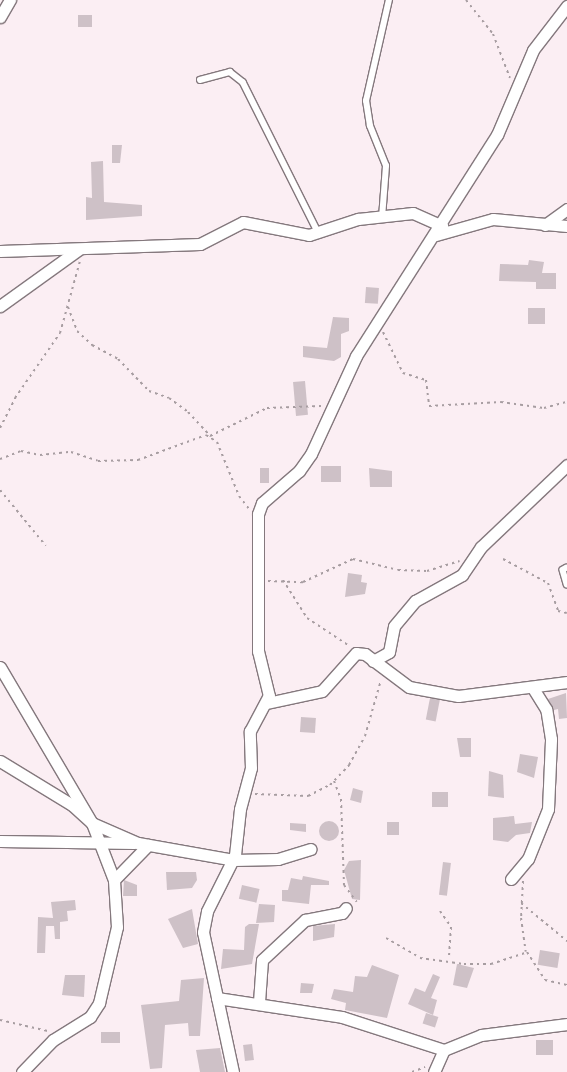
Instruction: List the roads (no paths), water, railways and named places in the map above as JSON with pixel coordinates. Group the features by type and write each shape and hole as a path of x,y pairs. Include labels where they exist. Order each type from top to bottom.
{"street":[{"path":"0,17 10,0"},
{"path":"234,1072 217,998 205,921 234,860 244,792 251,768 250,731 267,703 269,681 258,651 258,514 262,503 299,471 311,454 331,407 378,320 439,230 498,135 533,50 567,6"},
{"path":"545,226 567,209"},
{"path":"0,251 81,250 207,244 243,222 319,234 358,219 382,218 413,213 439,230 493,218 545,226 567,226"},
{"path":"0,306 81,250"},
{"path":"377,664 389,652 394,626 415,601 460,578 473,558 567,465"},
{"path":"267,703 322,690 354,653 377,664 409,687 458,696 533,688 567,682"},
{"path":"1,675 92,823 114,880 117,927 100,1003 90,1017 60,1035 23,1072"},
{"path":"510,878 524,865 545,817 552,763 546,709 533,688"},
{"path":"0,761 72,805 92,823 143,844"},
{"path":"0,841 143,844 234,860 278,859 312,849"},
{"path":"114,880 143,844"},
{"path":"259,1002 262,960 305,920 342,913 346,908"},
{"path":"217,998 259,1002 342,1017 444,1050 481,1035 567,1024"},
{"path":"434,1072 444,1050"}],"lane":[{"path":"382,218 386,166 370,126 366,101 390,0"},
{"path":"200,80 230,72 243,82 319,234"},
{"path":"567,568 564,570 567,584"}]}
